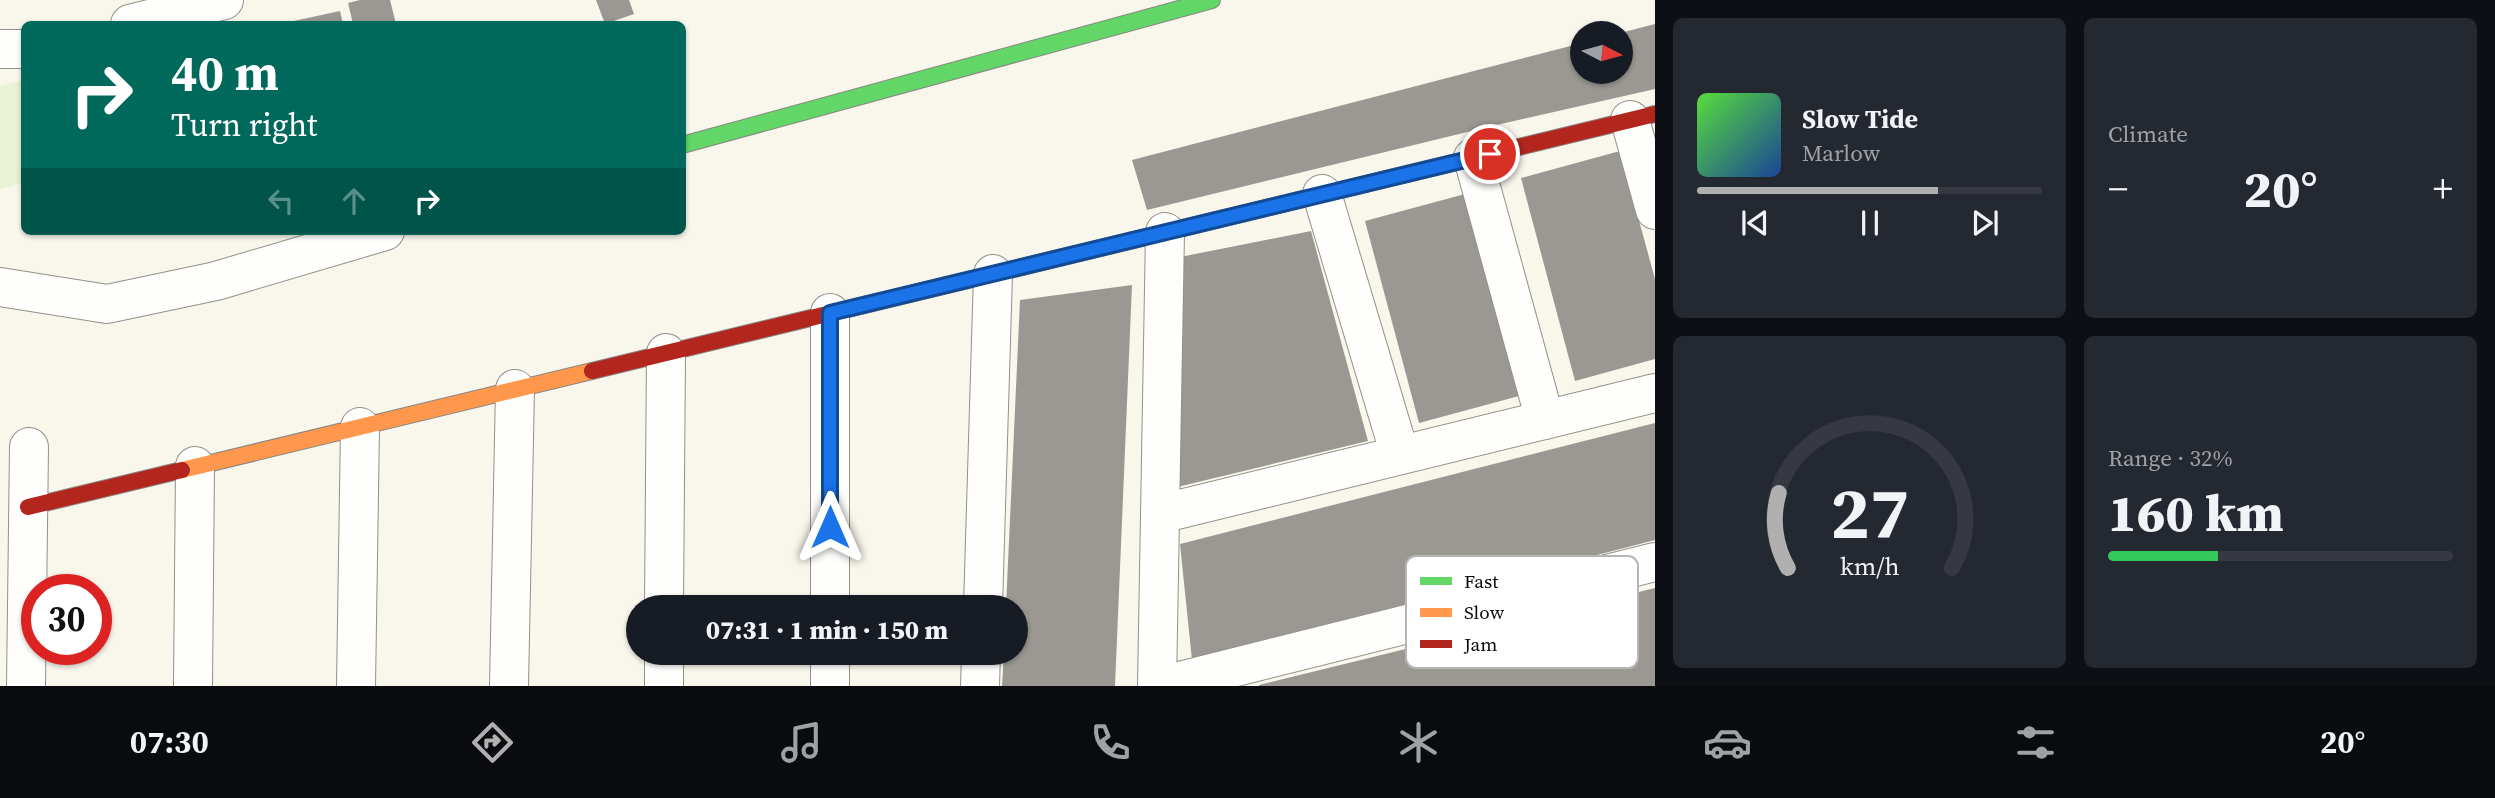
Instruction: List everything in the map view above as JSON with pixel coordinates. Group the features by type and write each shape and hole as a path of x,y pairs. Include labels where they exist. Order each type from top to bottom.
{"street":[{"path":"142,21 224,0"},
{"path":"686,144 1212,0"},
{"path":"0,49 21,48"},
{"path":"28,507 1643,117 1655,210"},
{"path":"1473,158 1545,420"},
{"path":"1322,194 1400,455"},
{"path":"1165,232 1159,686 1406,624"},
{"path":"0,287 107,304 216,281 372,235"},
{"path":"983,595 993,274"},
{"path":"830,313 830,595"},
{"path":"664,595 666,353"},
{"path":"509,686 515,389"},
{"path":"1160,513 1655,393"},
{"path":"356,686 360,427"},
{"path":"26,686 29,447"},
{"path":"193,686 195,466"},
{"path":"1638,566 1655,562"},
{"path":"664,665 664,686"},
{"path":"830,665 830,686"},
{"path":"981,665 981,686"}],"green space":[{"path":"21,81 21,184 0,189 0,86"}],"building":[{"path":"360,0 390,0 395,21 352,21 348,3"},
{"path":"596,0 629,0 634,14 614,21 604,21"},
{"path":"340,11 342,21 294,21"},
{"path":"1655,24 1655,89 1147,210 1132,160 1570,46 1570,84 1633,84 1633,30"},
{"path":"1620,151 1655,279 1655,359 1575,381 1521,178"},
{"path":"1465,194 1519,396 1419,423 1365,221"},
{"path":"1311,231 1368,441 1173,488 1180,257"},
{"path":"1132,285 1115,686 1002,686 1003,665 1028,665 1028,595 1007,595 1020,300"},
{"path":"1655,423 1655,540 1593,556 1406,556 1406,605 1192,660 1180,544"},
{"path":"1655,588 1655,686 1259,686 1406,649 1406,668 1638,668 1638,592"}],"traffic: fast":[{"path":"686,144 1212,0"},
{"path":"852,308 1353,187"}],"traffic: slow":[{"path":"182,470 592,371"}],"traffic: jam":[{"path":"1353,187 1655,114"},
{"path":"592,371 852,308"},
{"path":"28,507 182,470"}],"route":[{"path":"830,527 830,313 1490,154"}]}
